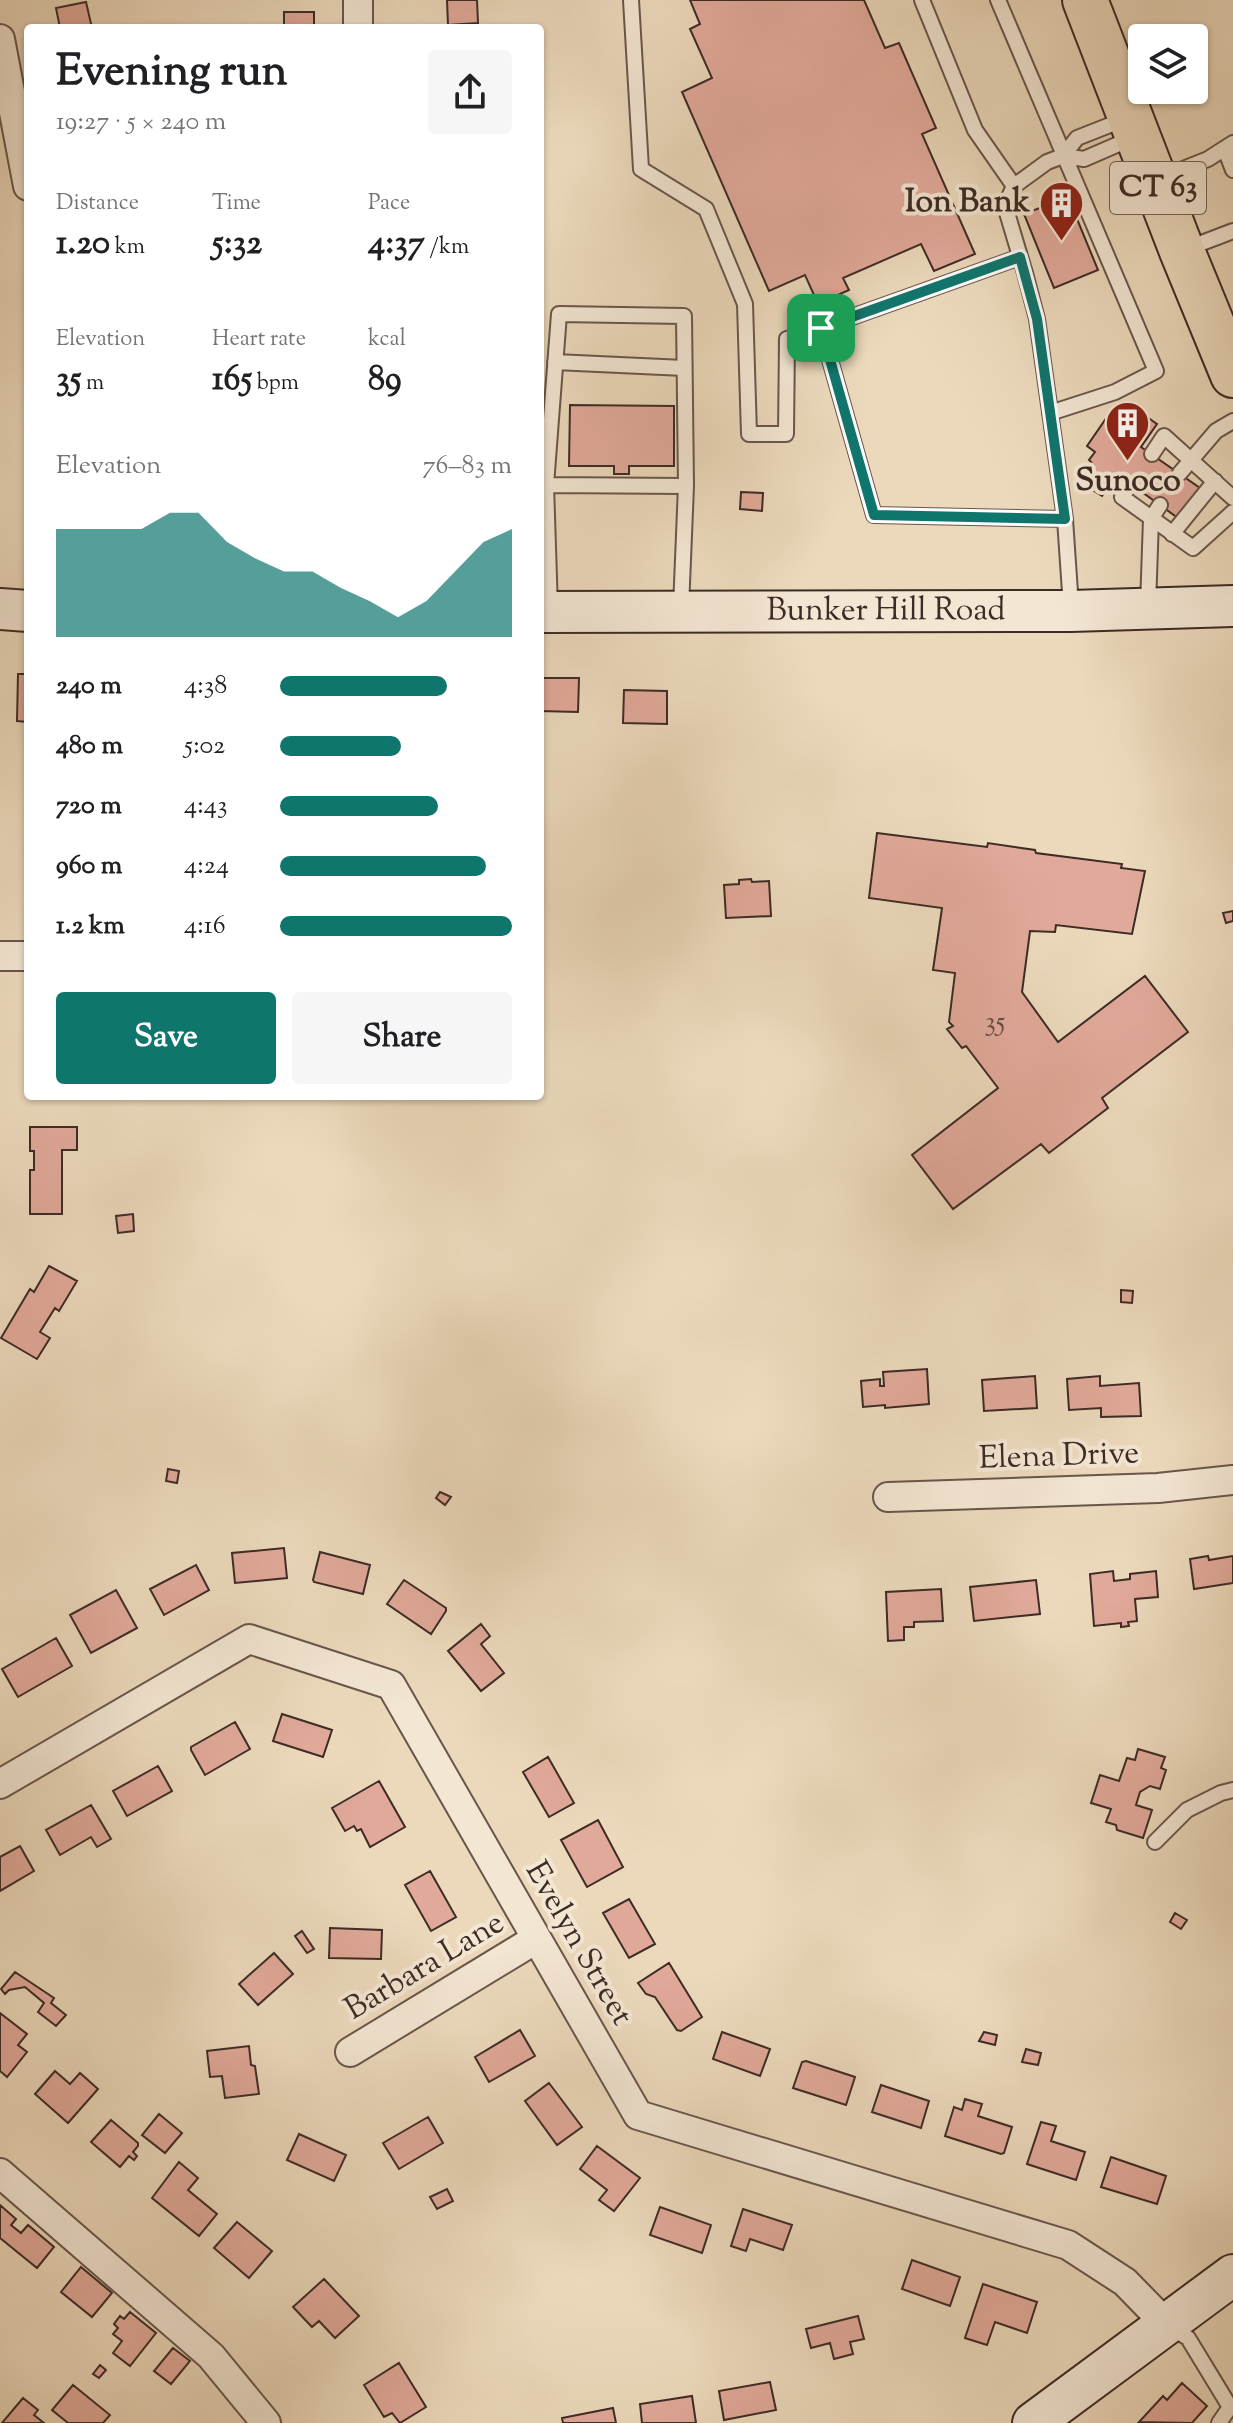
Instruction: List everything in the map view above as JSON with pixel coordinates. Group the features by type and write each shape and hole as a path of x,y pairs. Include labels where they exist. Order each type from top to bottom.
{"main road":[{"name":"CT 63","path":"1085,0 1233,375"},
{"name":"Bunker Hill Road","path":"545,612 1071,611 1233,606"},
{"path":"0,609 24,611"},
{"path":"1033,2423 1221,2284"}],"street":[{"path":"358,0 358,24"},
{"path":"0,39 24,165"},
{"path":"0,956 24,956"},
{"name":"Elena Drive","path":"888,1497 1158,1488 1233,1480"},
{"name":"Evelyn Street","path":"0,1784 249,1639 391,1685 638,2115 1068,2245 1125,2282 1167,2325"},
{"name":"Barbara Lane","path":"350,2052 536,1939"},
{"path":"0,2173 211,2356 266,2423"}],"lane":[{"path":"631,0 641,169 706,209 745,304 749,434 786,434 787,339 1020,257"},
{"path":"922,0 975,130 1014,186"},
{"path":"998,0 1156,371 1115,392 1050,413"},
{"path":"1063,156 1077,138 1115,123 1135,126"},
{"path":"1071,611 1065,519 1037,319 1005,206 1014,186 1047,162 1063,156 1084,159 1121,143 1135,126"},
{"path":"1155,180 1208,159 1230,146 1233,170"},
{"path":"1182,251 1233,231"},
{"path":"545,612 546,485 559,314 684,316 686,486 680,612"},
{"path":"821,328 874,515 1065,519"},
{"path":"555,362 684,368"},
{"path":"1180,473 1216,431 1233,421"},
{"path":"1152,454 1164,436 1233,498"},
{"path":"1172,534 1215,481"},
{"path":"1130,484 1122,497 1193,548 1233,512"},
{"path":"546,485 686,486"},
{"path":"1148,608 1151,519 1160,505"},
{"path":"1155,1842 1187,1810 1233,1790"},
{"path":"1167,2325 1188,2338 1230,2407 1219,2423"}],"building":[{"path":"447,0 477,0 478,23 448,24"},
{"path":"690,0 864,0 885,48 899,43 936,128 922,134 975,254 934,271 921,244 843,278 849,290 818,304 805,275 769,291 682,92 712,78 690,29 700,24"},
{"path":"86,2 91,24 59,24 56,8"},
{"path":"284,12 314,12 314,24 284,24"},
{"name":"Ion Bank","path":"1068,197 1098,270 1054,288 1024,214"},
{"path":"570,405 674,406 674,466 629,466 629,474 614,474 614,466 569,466"},
{"name":"Sunoco","path":"1134,408 1157,424 1141,447 1200,488 1178,518 1121,477 1102,496 1091,489 1098,480 1088,473 1094,465 1089,460 1095,452 1087,446 1105,420 1113,426 1122,412 1128,417"},
{"path":"741,492 763,493 762,511 740,509"},
{"path":"18,674 24,674 24,722 17,721"},
{"path":"544,678 579,678 578,712 544,711"},
{"path":"624,690 667,691 667,724 623,723"},
{"path":"877,833 987,847 988,843 1035,850 1036,853 1122,864 1121,868 1145,871 1132,934 1056,925 1055,932 1030,931 1022,992 1058,1042 1145,976 1188,1032 1102,1098 1108,1108 1049,1153 1041,1144 953,1209 912,1155 998,1088 966,1046 962,1048 947,1029 953,1026 949,1022 955,973 933,970 942,908 869,898"},
{"path":"751,879 752,882 769,881 771,916 726,918 724,885"},
{"path":"1233,911 1233,921 1226,923 1223,913"},
{"path":"30,1127 77,1127 77,1150 62,1150 62,1214 30,1214 30,1170 34,1170 34,1151 30,1151"},
{"path":"133,1214 134,1231 118,1233 116,1216"},
{"path":"49,1266 77,1281 59,1311 55,1308 40,1332 50,1338 37,1359 1,1338 30,1289 34,1292"},
{"path":"1121,1290 1133,1291 1132,1303 1121,1302"},
{"path":"927,1369 929,1404 863,1407 861,1381 880,1379 880,1386 884,1386 883,1372"},
{"path":"1035,1376 1037,1408 984,1411 982,1380"},
{"path":"1100,1376 1100,1386 1139,1383 1141,1416 1101,1417 1101,1408 1069,1410 1067,1379"},
{"path":"168,1469 179,1471 177,1483 166,1481"},
{"path":"440,1492 451,1497 445,1505 436,1498"},
{"path":"284,1548 287,1578 235,1583 232,1553"},
{"path":"320,1552 370,1565 363,1594 314,1582"},
{"path":"1208,1556 1209,1560 1233,1556 1233,1583 1194,1589 1190,1559"},
{"path":"196,1565 209,1590 164,1615 150,1589"},
{"path":"1113,1571 1114,1581 1130,1579 1130,1574 1156,1571 1158,1597 1135,1599 1137,1621 1128,1622 1129,1626 1121,1627 1121,1623 1094,1626 1090,1574"},
{"path":"404,1580 446,1608 431,1634 387,1604"},
{"path":"1036,1580 1040,1614 974,1621 970,1587"},
{"path":"941,1589 943,1621 914,1622 914,1627 904,1627 904,1640 888,1641 886,1592"},
{"path":"116,1590 137,1628 91,1653 70,1615"},
{"path":"481,1624 490,1636 481,1644 504,1673 481,1691 448,1651"},
{"path":"56,1638 72,1666 18,1697 2,1669"},
{"path":"282,1714 332,1730 323,1757 273,1741"},
{"path":"235,1722 250,1749 205,1775 191,1747"},
{"path":"1138,1749 1165,1757 1161,1768 1166,1770 1160,1789 1150,1786 1140,1792 1136,1805 1152,1810 1143,1838 1117,1830 1116,1825 1106,1822 1111,1809 1091,1803 1100,1775 1119,1781 1127,1758 1135,1760"},
{"path":"548,1757 574,1803 549,1817 523,1772"},
{"path":"158,1766 172,1791 127,1816 113,1791"},
{"path":"379,1781 405,1827 370,1847 361,1829 357,1831 354,1826 345,1831 332,1808"},
{"path":"91,1805 111,1839 97,1847 91,1837 60,1855 46,1830"},
{"path":"598,1820 623,1867 587,1887 561,1840"},
{"path":"20,1846 34,1871 0,1891 0,1857"},
{"path":"430,1871 456,1917 431,1931 405,1885"},
{"path":"629,1899 655,1944 629,1958 603,1913"},
{"path":"1175,1913 1187,1920 1181,1929 1170,1922"},
{"path":"330,1928 382,1930 381,1959 329,1958"},
{"path":"302,1931 314,1949 307,1953 295,1936"},
{"path":"274,1953 293,1974 258,2005 239,1984"},
{"path":"669,1963 702,2017 681,2031 677,2030 655,1997 646,1994 638,1983"},
{"path":"15,1972 54,1998 51,2003 66,2015 56,2026 38,2012 44,2003 25,1987 9,1990 5,1994 1,1989"},
{"path":"0,2013 27,2034 18,2045 27,2052 7,2077 0,2071"},
{"path":"520,2030 535,2056 489,2082 475,2057"},
{"path":"722,2032 770,2049 760,2076 713,2059"},
{"path":"984,2032 997,2035 995,2045 979,2041"},
{"path":"249,2046 259,2094 225,2098 222,2076 210,2077 207,2051"},
{"path":"1026,2049 1041,2053 1038,2065 1022,2062"},
{"path":"802,2062 855,2077 846,2105 793,2088"},
{"path":"55,2071 70,2084 80,2073 98,2089 68,2123 35,2094"},
{"path":"549,2083 582,2127 557,2145 525,2101"},
{"path":"881,2085 929,2101 921,2128 872,2112"},
{"path":"965,2099 982,2104 978,2116 1012,2127 1004,2153 945,2136 954,2107 962,2110"},
{"path":"159,2114 182,2133 165,2153 142,2135"},
{"path":"428,2117 443,2143 399,2169 383,2143"},
{"path":"111,2120 138,2143 133,2152 137,2156 134,2160 129,2156 120,2167 91,2142"},
{"path":"1041,2122 1056,2126 1051,2141 1085,2152 1076,2180 1027,2164"},
{"path":"299,2134 346,2155 334,2181 287,2160"},
{"path":"597,2146 640,2178 614,2211 599,2200 607,2190 580,2169"},
{"path":"1111,2157 1166,2176 1157,2204 1101,2187"},
{"path":"179,2162 198,2178 188,2190 217,2214 199,2236 152,2198"},
{"path":"447,2189 453,2201 437,2209 430,2197"},
{"path":"0,2205 16,2219 11,2225 21,2233 28,2225 54,2247 37,2268 0,2238"},
{"path":"660,2207 711,2225 702,2253 650,2235"},
{"path":"743,2209 792,2225 783,2250 750,2239 746,2251 731,2246"},
{"path":"237,2222 272,2251 249,2278 214,2248"},
{"path":"912,2260 960,2277 950,2306 902,2289"},
{"path":"81,2267 112,2293 92,2317 61,2292"},
{"path":"324,2279 359,2316 335,2338 319,2321 312,2327 293,2307"},
{"path":"983,2284 1037,2302 1027,2333 995,2322 987,2345 965,2338"},
{"path":"130,2312 156,2333 130,2366 113,2353 122,2341 113,2334 118,2328 114,2324 120,2316 124,2319"},
{"path":"858,2316 864,2339 850,2342 853,2354 834,2359 830,2343 811,2348 806,2329"},
{"path":"173,2348 190,2361 171,2384 154,2371"},
{"path":"399,2363 426,2407 400,2423 392,2413 384,2417 364,2385"},
{"path":"100,2365 106,2370 99,2378 93,2374"},
{"path":"770,2382 776,2410 724,2420 719,2391"},
{"path":"1182,2383 1207,2406 1192,2423 1139,2422 1163,2396 1167,2400"},
{"path":"73,2385 110,2415 103,2423 68,2423 52,2410"},
{"path":"692,2396 696,2423 642,2423 640,2404"},
{"path":"23,2398 38,2410 34,2415 44,2423 2,2423"},
{"path":"613,2408 616,2423 563,2423 562,2418"}],"place":[{"name":"Ion Bank","path":"1061,242"},
{"name":"Sunoco","path":"1128,462"}],"route":[{"path":"1020,257 1037,319 1065,519 874,515 821,328 1020,257"}]}
